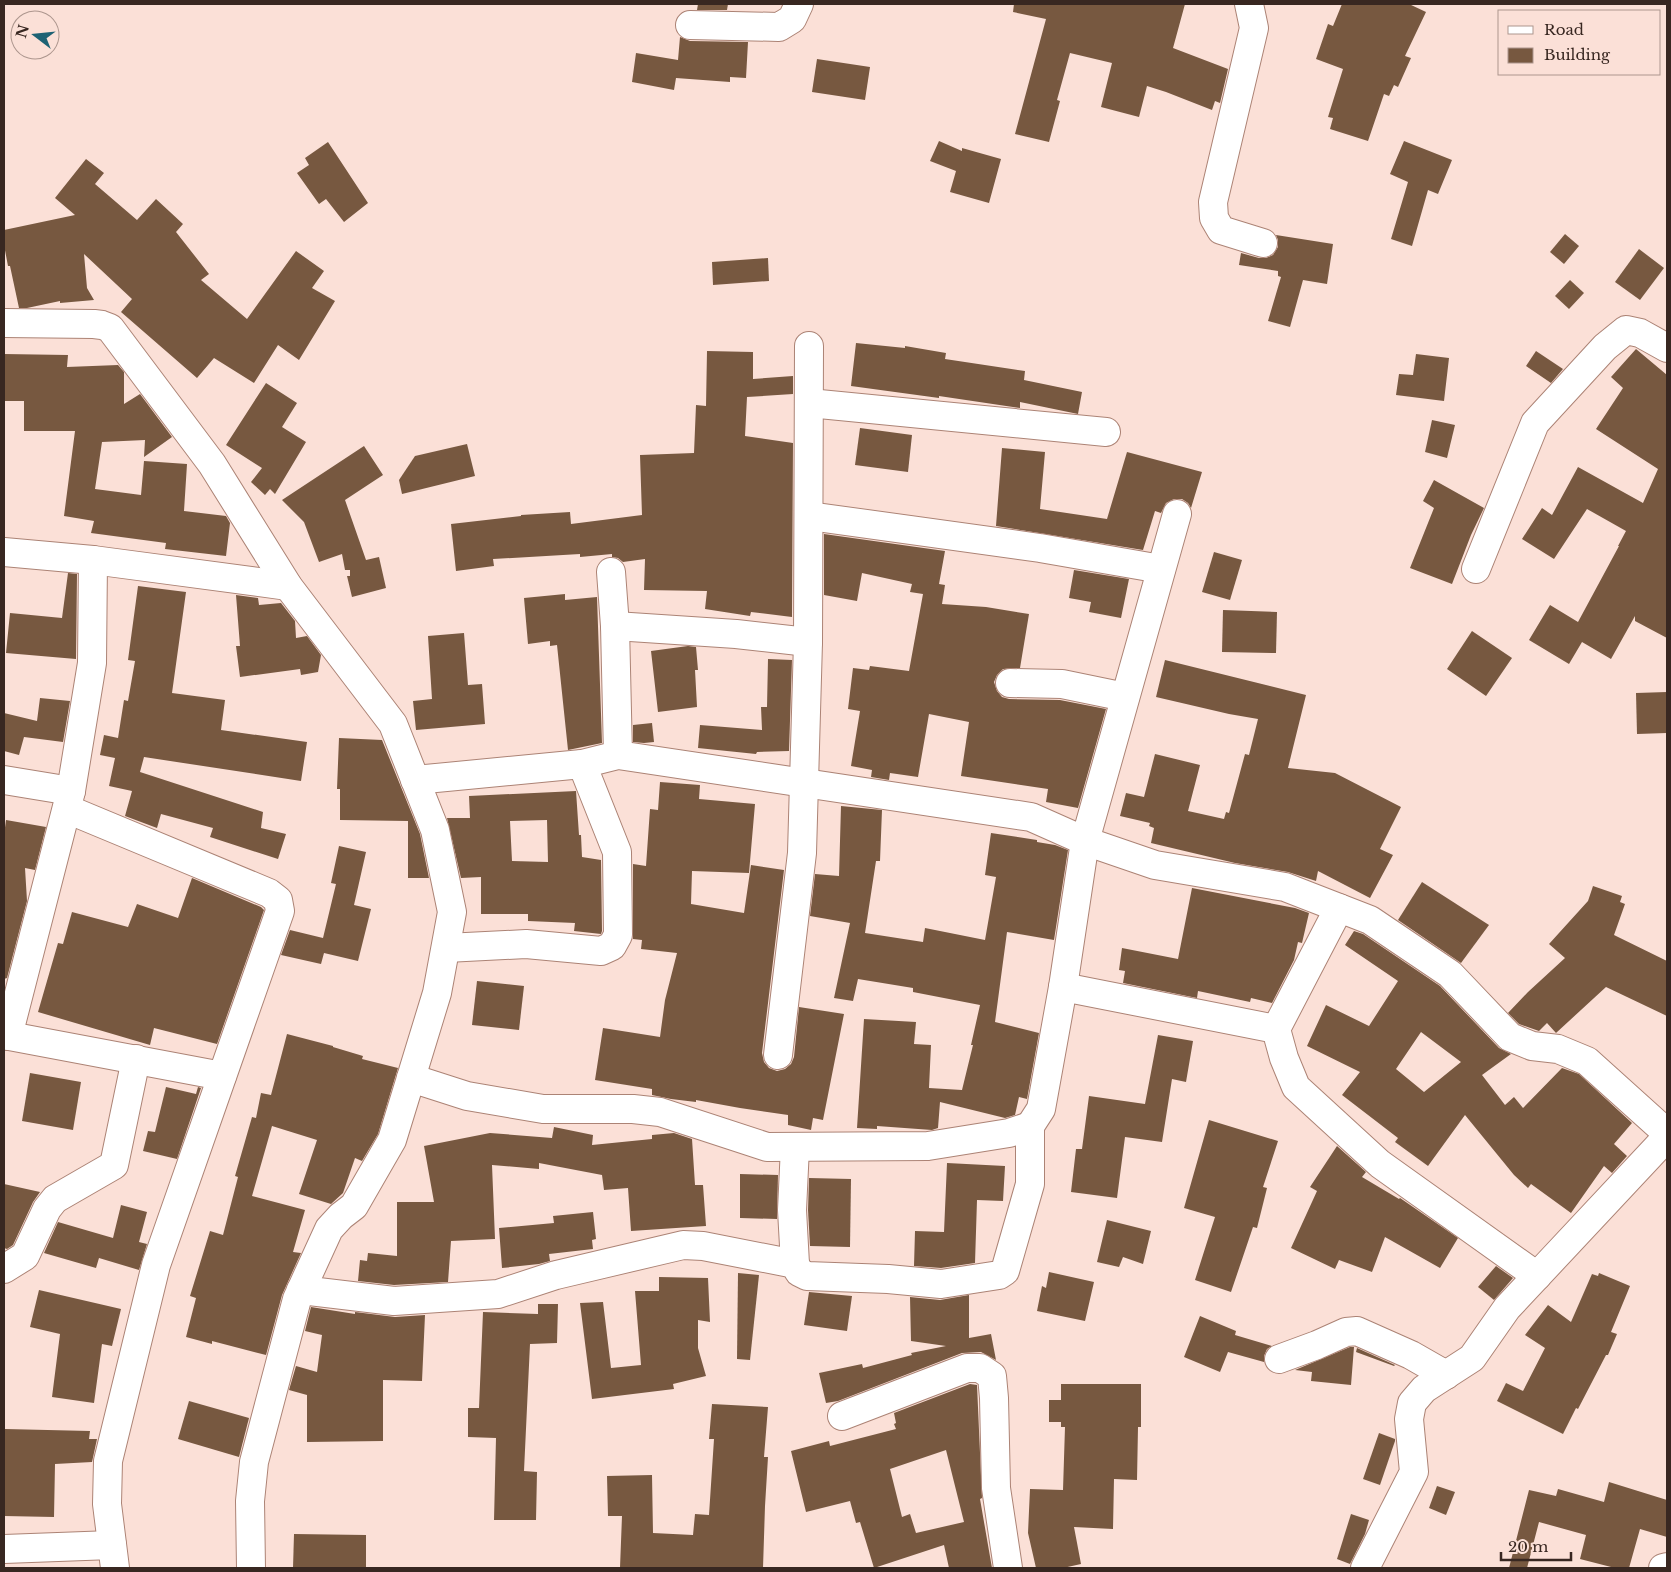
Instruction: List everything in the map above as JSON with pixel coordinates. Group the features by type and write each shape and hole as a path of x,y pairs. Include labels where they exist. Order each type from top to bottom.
{"street":[{"path":"690,25 779,27 792,19 799,4"},
{"path":"1249,4 1254,28 1213,202 1214,218 1221,230 1262,242"},
{"path":"4,323 102,324 110,328 212,464 288,586 393,724 435,830 452,912 437,994 392,1140 354,1206 329,1229 296,1299 254,1462 250,1501 251,1568"},
{"path":"1476,568 1535,423 1604,347 1626,330 1640,333 1667,348"},
{"path":"778,1055 802,853 808,642 809,346"},
{"path":"809,403 1106,432"},
{"path":"795,1147 792,1210 795,1264 798,1272 807,1276 888,1279 941,1284 1002,1274 1005,1271 1030,1184 1030,1126 1041,1109 1063,987 1085,841 1177,514"},
{"path":"808,516 1040,548 1161,568"},
{"path":"4,552 93,560 288,586"},
{"path":"93,560 92,663 69,800 6,1035 222,1076"},
{"path":"611,572 615,626 618,755"},
{"path":"615,626 736,634 808,642"},
{"path":"1010,683 1062,684 1125,697"},
{"path":"416,780 582,764 618,755 1031,817 1085,841 1156,865 1284,887 1370,920 1450,974 1510,1037 1532,1046 1558,1049 1587,1061 1667,1133"},
{"path":"446,948 526,944 601,951 612,946 618,935 617,852 582,764"},
{"path":"4,780 69,800 269,893 278,900 280,911 156,1265 108,1461 107,1504 113,1556 4,1549"},
{"path":"1339,908 1276,1029 1284,1058 1296,1087 1380,1164 1537,1276"},
{"path":"1063,987 1276,1029"},
{"path":"4,1269 25,1256 47,1209 54,1199 114,1165 136,1060"},
{"path":"411,1078 467,1096 543,1109 633,1109 660,1112 767,1147 928,1146 1009,1133 1030,1126"},
{"path":"1365,1568 1414,1472 1409,1419 1412,1404 1424,1390 1472,1358 1507,1308 1667,1137"},
{"path":"301,1290 394,1300 498,1294 556,1275 683,1245 704,1246 795,1264"},
{"path":"1278,1359 1346,1332 1357,1331 1411,1355 1446,1375"},
{"path":"842,1416 967,1368 980,1368 992,1376 996,1488 1008,1568"},
{"path":"1663,1568 1667,1567"}],"building":[{"path":"698,4 728,4 727,10 697,10"},
{"path":"1014,4 1185,4 1173,48 1228,69 1220,103 1215,101 1212,110 1147,86 1139,117 1101,107 1112,63 1070,53 1057,100 1060,101 1049,142 1015,134 1046,19 1013,12"},
{"path":"1342,4 1409,4 1426,12 1405,56 1411,58 1398,87 1394,85 1389,96 1384,94 1368,141 1330,129 1333,118 1328,117 1343,69 1316,59 1328,24 1333,26"},
{"path":"680,37 690,41 748,42 746,78 730,77 730,82 676,78 674,90 632,82 636,53 678,60"},
{"path":"817,59 870,67 865,100 812,92"},
{"path":"939,141 962,151 962,148 1001,159 989,203 950,192 956,171 930,161"},
{"path":"1404,141 1452,160 1438,194 1428,190 1412,246 1391,239 1408,182 1390,174"},
{"path":"328,142 368,203 344,222 326,199 319,204 297,173 309,165 305,158"},
{"path":"86,159 104,173 95,184 137,220 156,199 183,224 176,232 209,274 201,280 247,319 296,251 324,271 312,288 335,301 299,360 278,345 254,383 214,358 197,378 121,312 132,299 84,254 87,288 94,300 60,303 60,301 19,308 10,266 8,266 4,245 4,230 75,215 55,198"},
{"path":"1565,234 1579,246 1564,264 1550,252"},
{"path":"1276,235 1333,244 1327,284 1303,280 1290,327 1268,321 1281,277 1278,276 1278,271 1239,265 1241,253 1259,258 1273,255 1278,247"},
{"path":"1639,249 1664,268 1640,300 1615,282"},
{"path":"768,258 769,281 713,285 712,262"},
{"path":"1570,280 1584,293 1569,309 1555,296"},
{"path":"856,343 905,348 905,346 946,353 945,359 1025,371 1024,380 1082,392 1078,414 1020,402 1020,408 851,386"},
{"path":"1636,349 1667,375 1667,638 1635,621 1635,616 1611,659 1582,642 1569,664 1529,640 1550,605 1578,622 1626,531 1587,509 1554,559 1522,539 1542,508 1552,515 1578,467 1643,503 1658,469 1596,429 1623,388 1611,377"},
{"path":"707,351 753,352 753,379 793,376 793,394 747,397 745,436 793,443 792,617 751,612 750,616 705,609 707,591 644,590 645,559 623,562 618,558 612,557 612,554 580,557 580,554 493,559 494,566 456,571 451,524 521,515 570,512 571,524 642,515 640,455 694,453 696,405 706,406"},
{"path":"1536,351 1563,369 1551,383 1526,366"},
{"path":"4,354 68,355 67,367 118,365 124,372 124,404 140,394 172,437 144,457 145,440 102,442 95,489 141,495 144,461 187,464 184,511 226,516 230,523 226,556 165,549 166,543 91,533 94,521 64,516 75,431 24,431 24,401 4,401"},
{"path":"1416,354 1449,358 1444,401 1396,395 1399,374 1413,375"},
{"path":"266,383 297,403 282,427 306,442 275,494 270,489 265,495 251,482 262,468 226,445"},
{"path":"1432,420 1455,425 1447,458 1425,452"},
{"path":"860,428 912,435 908,472 855,465"},
{"path":"467,444 475,476 402,494 399,480 415,456"},
{"path":"364,446 383,475 345,500 366,560 379,557 386,588 352,597 347,576 350,576 350,570 345,570 342,554 319,562 304,522 282,500"},
{"path":"1002,448 1045,452 1040,509 1107,519 1127,452 1202,472 1191,508 1182,499 1174,499 1166,503 1161,513 1155,511 1143,550 996,526"},
{"path":"1434,480 1484,508 1471,535 1452,584 1410,568 1434,508 1423,501"},
{"path":"824,534 945,551 939,584 945,585 942,604 986,607 1029,614 1020,668 1003,669 997,675 994,682 997,691 1002,697 1009,699 1060,700 1106,709 1078,808 1046,802 1048,789 961,776 969,722 929,714 918,777 890,773 889,780 871,777 872,770 851,766 860,711 848,709 853,668 869,670 870,666 909,671 923,594 910,592 912,584 862,573 857,601 824,595"},
{"path":"1214,552 1242,560 1230,600 1202,592"},
{"path":"1074,570 1129,579 1121,618 1089,612 1091,602 1069,598"},
{"path":"68,573 77,574 76,659 6,653 10,613 62,618"},
{"path":"138,586 186,592 172,693 225,700 221,730 307,742 301,781 144,757 140,772 263,812 261,828 286,834 278,859 210,837 213,828 161,814 157,828 125,816 132,791 109,786 115,758 100,755 104,735 118,738 124,700 128,701 135,661 128,660"},
{"path":"565,594 565,600 597,597 602,743 568,750 557,645 550,646 550,641 528,644 524,598"},
{"path":"236,595 258,598 259,605 281,603 295,621 296,638 307,636 321,655 318,672 301,675 300,669 240,677 236,646 240,646"},
{"path":"1223,610 1277,612 1276,653 1222,652"},
{"path":"1472,631 1512,658 1486,696 1447,669"},
{"path":"464,633 468,685 482,684 485,724 416,730 413,701 432,699 428,636"},
{"path":"688,646 696,647 698,670 695,670 697,707 658,712 651,651"},
{"path":"768,659 792,660 789,751 757,752 756,754 698,748 700,725 762,730 761,707 767,707"},
{"path":"1165,660 1306,695 1288,768 1335,773 1401,807 1380,849 1393,855 1370,898 1318,871 1316,881 1288,872 1235,863 1151,843 1154,828 1149,826 1150,823 1120,816 1126,793 1144,797 1155,754 1200,765 1188,811 1224,819 1226,812 1229,813 1245,754 1249,755 1258,719 1156,697"},
{"path":"1667,692 1667,733 1637,734 1636,693"},
{"path":"40,698 70,701 63,742 24,737 19,755 4,751 4,713 37,721"},
{"path":"652,723 654,742 633,742 633,725"},
{"path":"339,738 382,740 420,834 429,878 408,878 408,821 340,820 340,789 337,789"},
{"path":"660,782 700,785 699,799 755,804 749,873 692,871 691,904 744,913 751,865 784,870 762,1053 764,1062 769,1068 777,1071 785,1069 791,1064 794,1057 799,1007 844,1014 823,1120 813,1118 811,1130 788,1125 788,1115 696,1100 696,1102 671,1099 652,1095 652,1089 595,1080 603,1028 660,1037 665,1000 677,953 641,949 642,940 633,939 633,864 646,866 650,809 658,810"},
{"path":"576,791 582,857 601,860 601,934 574,931 575,923 528,921 528,914 481,914 481,877 461,878 447,818 470,818 469,796","holes":["547,820 548,862 512,861 510,821"]},
{"path":"841,806 882,810 880,861 876,861 865,933 923,942 925,928 985,940 996,877 985,875 991,833 1037,840 1037,842 1055,845 1068,850 1054,940 1007,932 995,1022 1039,1033 1027,1099 1019,1097 1015,1115 1005,1118 940,1102 938,1128 932,1130 877,1126 877,1129 857,1128 864,1019 916,1022 914,1044 931,1045 929,1088 962,1090 980,1005 913,992 913,988 858,979 853,1001 834,998 850,923 810,916 815,874 839,876"},
{"path":"6,820 46,827 35,870 25,868 27,901 7,978 4,979 4,835"},
{"path":"339,846 366,852 354,905 371,909 358,961 324,953 321,964 281,955 290,930 323,938 336,884 331,883"},
{"path":"192,878 261,907 264,910 217,1044 154,1028 150,1045 38,1012 58,943 63,944 72,912 128,927 137,904 178,918"},
{"path":"1422,882 1489,925 1461,963 1398,920"},
{"path":"1593,886 1622,896 1620,902 1625,904 1614,935 1667,961 1667,1016 1606,987 1556,1033 1547,1023 1539,1031 1519,1024 1508,1013 1565,958 1549,944 1588,901"},
{"path":"1192,888 1295,908 1309,913 1302,943 1298,942 1294,960 1272,1003 1251,998 1250,1002 1198,991 1197,998 1123,983 1125,971 1119,970 1122,948 1178,959"},
{"path":"1354,931 1363,934 1440,986 1499,1048 1511,1054 1482,1075 1505,1105 1514,1097 1523,1108 1562,1068 1579,1074 1632,1123 1614,1144 1627,1156 1612,1173 1604,1166 1571,1213 1531,1184 1528,1188 1514,1175 1465,1115 1428,1166 1395,1142 1398,1138 1342,1095 1360,1072 1307,1046 1326,1005 1369,1026 1398,981 1345,945","holes":["1421,1032 1461,1062 1424,1092 1396,1069"]},
{"path":"477,981 524,986 519,1030 472,1025"},
{"path":"287,1034 333,1046 363,1056 362,1059 398,1068 378,1134 362,1161 355,1158 343,1193 331,1204 299,1194 317,1140 272,1126 252,1196 305,1210 293,1252 301,1253 282,1295 266,1355 212,1341 212,1344 186,1337 196,1298 190,1296 210,1231 223,1235 238,1177 235,1176 252,1117 256,1118 261,1093 271,1095"},
{"path":"1158,1035 1193,1041 1186,1082 1172,1079 1162,1142 1125,1137 1117,1198 1071,1192 1076,1149 1082,1149 1089,1096 1145,1104"},
{"path":"30,1073 81,1082 73,1130 22,1121"},
{"path":"166,1087 196,1094 198,1087 201,1088 177,1159 143,1151 148,1131 155,1132"},
{"path":"1209,1120 1278,1141 1263,1187 1267,1188 1257,1228 1253,1227 1231,1292 1195,1280 1215,1217 1184,1208"},
{"path":"554,1127 593,1135 592,1145 652,1139 652,1135 674,1133 692,1139 695,1185 703,1185 706,1226 631,1231 628,1188 604,1190 602,1175 539,1163 539,1169 492,1165 495,1239 451,1241 448,1282 394,1285 358,1281 360,1260 367,1261 368,1253 397,1256 397,1202 434,1202 424,1146 490,1133 552,1138"},
{"path":"1337,1146 1366,1172 1362,1177 1400,1198 1458,1238 1440,1268 1385,1237 1372,1272 1339,1260 1335,1269 1291,1248 1317,1191 1310,1187"},
{"path":"947,1163 1005,1166 1003,1201 977,1200 975,1263 941,1268 914,1266 915,1231 944,1232"},
{"path":"740,1174 778,1175 777,1219 740,1218"},
{"path":"809,1178 851,1179 850,1247 810,1246"},
{"path":"4,1184 40,1192 33,1202 13,1245 7,1249 4,1248"},
{"path":"121,1205 147,1212 139,1242 147,1244 139,1270 99,1258 96,1268 44,1253 58,1222 113,1238"},
{"path":"593,1212 596,1239 592,1240 593,1249 549,1254 550,1261 502,1268 499,1228 554,1223 553,1216"},
{"path":"1107,1220 1151,1231 1143,1264 1123,1257 1119,1267 1097,1262"},
{"path":"1496,1266 1513,1278 1494,1300 1478,1287"},
{"path":"1049,1272 1094,1282 1085,1321 1037,1311 1042,1286 1046,1288"},
{"path":"738,1273 759,1275 750,1360 737,1359"},
{"path":"1599,1273 1630,1286 1611,1332 1617,1334 1608,1355 1606,1355 1563,1434 1497,1401 1506,1383 1523,1391 1545,1348 1525,1335 1548,1305 1571,1322 1592,1274 1598,1276"},
{"path":"659,1277 708,1278 710,1322 698,1320 698,1348 706,1376 673,1384 674,1389 592,1399 580,1303 603,1302 611,1368 641,1365 635,1291 659,1291"},
{"path":"39,1290 121,1309 112,1346 102,1344 94,1403 52,1397 60,1334 30,1327"},
{"path":"809,1292 852,1296 847,1331 804,1325"},
{"path":"969,1295 969,1338 991,1334 996,1360 981,1352 962,1353 838,1401 826,1403 819,1373 862,1364 863,1368 912,1355 911,1353 946,1346 911,1341 910,1297 940,1300"},
{"path":"538,1304 558,1304 557,1343 530,1344 524,1471 537,1472 536,1520 494,1520 496,1438 468,1437 468,1408 479,1408 483,1312 538,1314"},
{"path":"311,1307 355,1314 355,1312 395,1317 425,1315 422,1381 383,1380 383,1441 307,1442 307,1395 289,1390 296,1366 317,1372 322,1335 305,1331"},
{"path":"1200,1316 1236,1331 1235,1335 1272,1346 1267,1349 1264,1362 1228,1352 1220,1372 1184,1357"},
{"path":"1354,1347 1351,1385 1311,1381 1312,1372 1295,1370"},
{"path":"1357,1348 1395,1365 1356,1352"},
{"path":"970,1384 977,1385 982,1498 980,1499 992,1568 949,1568 944,1545 874,1568 860,1522 856,1523 850,1501 806,1512 791,1451 829,1441 830,1446 896,1429 894,1413","holes":["946,1450 964,1522 916,1533 910,1514 902,1517 890,1469"]},
{"path":"1061,1384 1141,1384 1141,1427 1138,1427 1137,1480 1114,1479 1113,1529 1074,1527 1081,1564 1063,1568 1036,1568 1028,1533 1030,1489 1063,1490 1065,1427 1061,1427 1061,1422 1049,1422 1049,1400 1061,1400"},
{"path":"189,1401 249,1418 239,1457 178,1439"},
{"path":"712,1404 768,1407 764,1457 768,1457 763,1568 620,1568 622,1516 608,1516 607,1476 652,1475 653,1533 693,1535 695,1514 709,1515 714,1439 709,1439"},
{"path":"5,1429 90,1431 89,1439 97,1439 92,1462 55,1464 54,1517 4,1516"},
{"path":"1379,1433 1395,1439 1380,1485 1363,1479"},
{"path":"1609,1482 1667,1500 1667,1537 1640,1529 1629,1568 1615,1568 1580,1559 1586,1535 1539,1522 1527,1568 1509,1568 1529,1490 1556,1496 1558,1489 1604,1502"},
{"path":"1437,1486 1455,1492 1446,1515 1429,1508"},
{"path":"1351,1514 1369,1520 1365,1534 1350,1564 1337,1559"},
{"path":"294,1534 366,1535 366,1568 293,1568"}]}
